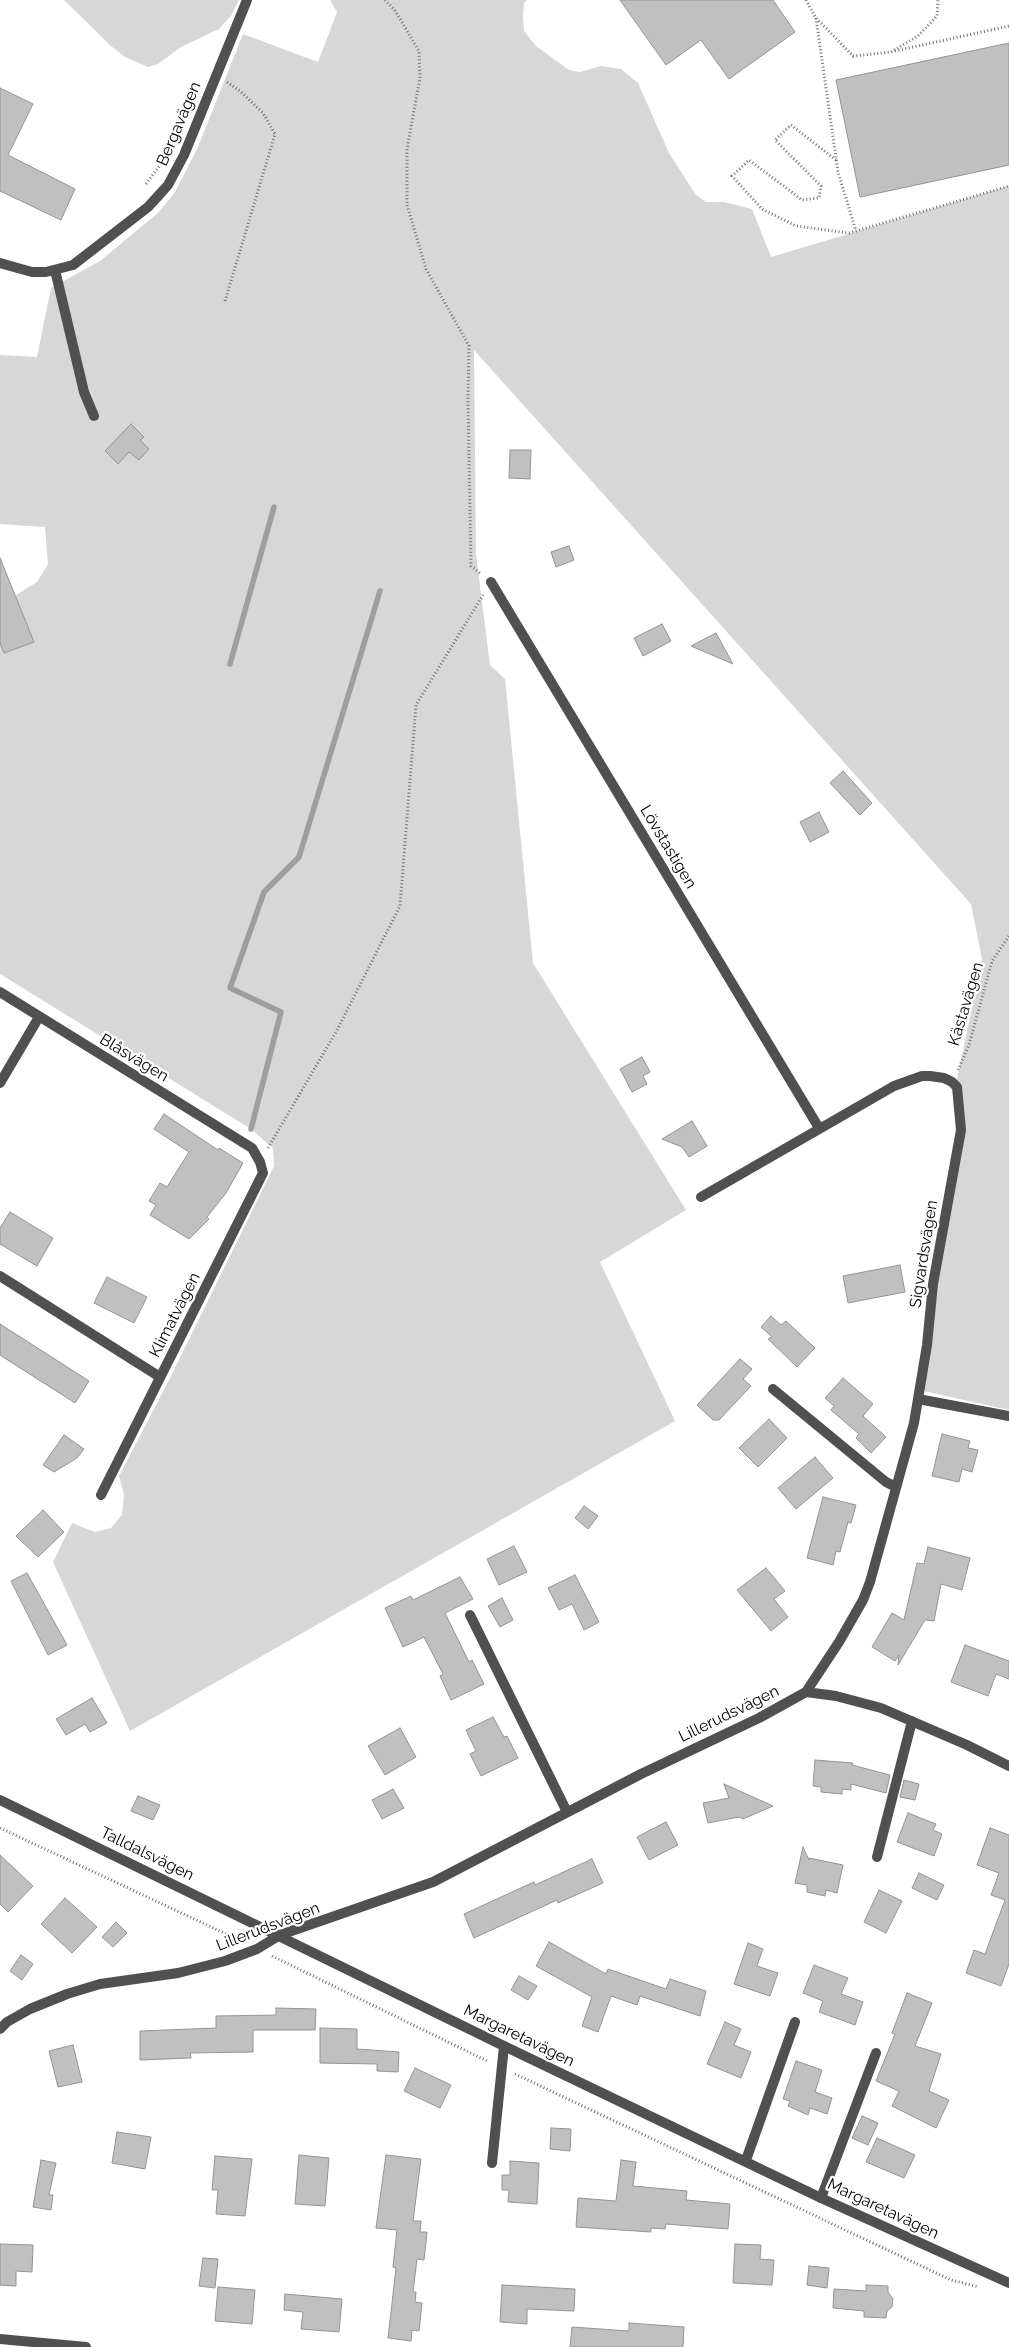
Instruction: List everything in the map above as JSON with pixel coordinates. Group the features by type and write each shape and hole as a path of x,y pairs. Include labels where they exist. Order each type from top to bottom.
{"street":[{"name":"Bergavägen","path":"0,263 23,271 55,270 73,265 148,207 168,185 184,155 247,0"},
{"path":"55,270 84,392 94,416"},
{"name":"Lövstastigen","path":"491,582 819,1128"},
{"name":"Blåsvägen","path":"0,992 252,1148 260,1162"},
{"path":"0,1084 39,1017"},
{"path":"701,1197 894,1086 916,1078 930,1076 952,1082"},
{"name":"Sigvardsvägen","path":"806,1692 839,1642 863,1600 870,1582 918,1399 927,1346 934,1274 961,1130 959,1092 956,1084 952,1082"},
{"name":"Klimatvägen","path":"101,1495 263,1173 260,1162"},
{"path":"0,1276 160,1377"},
{"path":"773,1389 886,1482 896,1488"},
{"path":"918,1399 1009,1416"},
{"path":"470,1615 567,1812"},
{"path":"806,1692 863,1703 912,1720 1009,1766"},
{"name":"Lillerudsvägen","path":"0,2029 7,2022 30,2009 84,1989 146,1976 201,1968 257,1949 280,1935 433,1882 641,1774 759,1718 806,1692"},
{"path":"877,1856 912,1720"},
{"name":"Talldalsvägen","path":"0,1800 280,1935"},
{"name":"Margaretavägen","path":"280,1935 504,2046 746,2160 822,2198 1009,2283"},
{"path":"746,2160 795,2022"},
{"path":"492,2163 504,2046"},
{"path":"822,2198 876,2053"},
{"path":"0,2339 86,2347"}],"path":[{"path":"260,1162 336,1032 400,906 416,705 491,582 471,566 469,346 426,269 407,205 407,149 420,78 420,51 394,9 385,0"},
{"path":"806,0 816,18 854,56 891,52 1009,26"},
{"path":"891,52 918,36 937,16 938,0"},
{"path":"816,18 838,172 856,231"},
{"path":"216,75 240,91 263,113 275,134 224,301"},
{"path":"836,160 791,125 774,140 821,186 819,198 802,200 749,160 732,176 762,209 796,226 849,234 1009,186"},
{"path":"145,187 161,163"},
{"name":"Kästavägen","path":"952,1082 969,1045 992,961 1009,936"},
{"path":"0,1828 257,1949 501,2068 951,2280 985,2288"}],"shaded area":[{"path":"64,0 239,0 231,16 219,29 181,47 158,64 148,67 125,57 111,46"},
{"path":"330,0 527,0 524,3 524,31 536,46 569,70 580,72 601,66 621,69 638,83 669,153 696,195 706,202 724,202 752,209 771,257 1009,186 1009,1410 919,1390 961,1130 956,1084 982,959 971,904 474,350 476,554 490,665 505,679 533,963 686,1210 600,1262 675,1421 130,1731 53,1562 72,1523 95,1532 111,1528 122,1515 124,1495 119,1476 169,1380 274,1166 273,1148 251,1129 0,974 0,568 13,597 37,582 48,564 45,527 0,524 0,355 37,357 51,288 100,261 159,212 175,192 198,147 243,34 318,62 337,12"}],"building":[{"path":"620,0 773,0 795,32 729,79 701,40 666,65"},
{"path":"1009,43 1009,165 860,197 836,80"},
{"path":"0,88 33,104 8,155 75,189 61,220 0,191"},
{"path":"131,424 144,437 140,440 149,449 139,460 129,452 118,464 105,451"},
{"path":"510,450 531,450 530,479 509,478"},
{"path":"569,546 574,560 556,567 551,552"},
{"path":"0,558 34,642 4,653 0,643"},
{"path":"662,624 671,641 643,656 634,638"},
{"path":"716,633 733,664 691,646"},
{"path":"843,771 872,803 860,815 830,783"},
{"path":"819,812 829,832 810,842 800,822"},
{"path":"642,1057 650,1072 643,1076 647,1084 632,1092 620,1069"},
{"path":"164,1114 218,1150 219,1148 243,1163 226,1193 207,1217 209,1219 189,1239 150,1215 156,1205 149,1201 160,1183 167,1187 189,1152 154,1129"},
{"path":"692,1121 707,1146 689,1157 682,1147 662,1139"},
{"path":"10,1212 53,1238 37,1266 0,1244 0,1228"},
{"path":"900,1265 905,1292 848,1303 843,1276"},
{"path":"107,1277 147,1297 134,1323 94,1303"},
{"path":"771,1316 781,1325 786,1321 815,1348 797,1367 768,1339 772,1337 761,1327"},
{"path":"0,1324 89,1381 75,1403 0,1355"},
{"path":"740,1359 752,1369 743,1379 751,1386 719,1420 713,1420 697,1405"},
{"path":"843,1378 873,1404 863,1416 886,1437 871,1453 856,1438 859,1434 831,1410 834,1406 825,1398"},
{"path":"769,1419 787,1438 758,1467 739,1448"},
{"path":"942,1434 970,1441 968,1448 978,1450 972,1472 962,1469 959,1482 932,1476"},
{"path":"64,1435 84,1449 77,1458 54,1472 43,1465"},
{"path":"815,1457 833,1478 796,1509 778,1488"},
{"path":"823,1497 856,1505 851,1523 848,1522 840,1552 836,1551 833,1565 807,1558"},
{"path":"584,1506 598,1516 588,1529 575,1518"},
{"path":"43,1510 64,1532 38,1557 16,1536"},
{"path":"514,1546 527,1572 499,1585 487,1559"},
{"path":"928,1547 970,1558 962,1590 941,1584 934,1621 925,1620 898,1665 899,1655 895,1661 872,1647 892,1613 904,1620 917,1563 924,1564"},
{"path":"766,1568 785,1591 774,1599 788,1617 771,1631 737,1590"},
{"path":"27,1573 67,1645 48,1655 11,1581"},
{"path":"575,1575 599,1622 584,1630 572,1604 559,1610 548,1588"},
{"path":"460,1577 473,1599 445,1613 469,1662 472,1660 484,1684 451,1700 440,1676 443,1674 424,1637 403,1647 385,1608 411,1596 413,1600"},
{"path":"502,1598 513,1620 500,1627 488,1606"},
{"path":"965,1645 1009,1661 1009,1679 996,1674 988,1696 951,1682"},
{"path":"92,1698 107,1723 90,1732 85,1724 66,1735 56,1719"},
{"path":"493,1717 504,1737 507,1736 518,1758 481,1776 470,1754 476,1751 466,1730"},
{"path":"400,1728 416,1757 385,1775 368,1746"},
{"path":"815,1760 853,1763 852,1765 890,1775 886,1793 851,1784 851,1790 842,1789 842,1794 821,1792 821,1787 813,1786"},
{"path":"904,1780 919,1784 915,1800 900,1797"},
{"path":"724,1784 773,1806 743,1819 739,1817 708,1823 703,1803 729,1798"},
{"path":"393,1789 404,1808 382,1819 372,1800"},
{"path":"138,1796 160,1805 153,1820 131,1811"},
{"path":"908,1813 936,1824 933,1830 942,1834 934,1856 897,1842"},
{"path":"666,1822 678,1845 649,1860 637,1837"},
{"path":"990,1828 1009,1835 1009,1964 1001,1986 966,1973 974,1950 985,1954 1005,1900 991,1895 999,1873 977,1865"},
{"path":"803,1847 809,1860 809,1858 843,1865 837,1893 826,1890 825,1896 807,1892 807,1885 795,1883"},
{"path":"0,1855 33,1886 8,1912 0,1904"},
{"path":"592,1859 603,1883 558,1903 557,1900 474,1938 464,1914 534,1882 535,1885"},
{"path":"919,1873 944,1885 937,1900 912,1888"},
{"path":"879,1890 902,1901 886,1933 864,1922"},
{"path":"65,1898 97,1927 72,1953 41,1924"},
{"path":"116,1922 127,1933 113,1947 102,1937"},
{"path":"549,1942 606,1974 608,1969 666,1989 670,1979 706,1991 700,2016 640,1996 637,2005 611,1996 598,2032 582,2026 592,1997 536,1966"},
{"path":"748,1943 763,1949 757,1966 778,1973 770,1996 734,1984"},
{"path":"21,1955 33,1964 22,1980 10,1971"},
{"path":"814,1965 848,1978 841,1994 863,2002 855,2025 819,2012 823,2001 803,1993"},
{"path":"519,1976 537,1986 528,2000 511,1990"},
{"path":"907,1993 932,2003 915,2046 941,2054 929,2091 949,2100 936,2128 892,2106 899,2091 876,2081 895,2034 892,2033"},
{"path":"276,2008 316,2009 315,2030 253,2030 253,2052 190,2053 191,2058 140,2060 140,2031 216,2028 216,2016 276,2015"},
{"path":"725,2022 741,2029 734,2045 751,2052 741,2078 707,2064"},
{"path":"320,2028 357,2029 357,2049 399,2052 398,2072 377,2071 377,2064 320,2063"},
{"path":"73,2045 82,2082 58,2087 49,2051"},
{"path":"796,2061 822,2070 815,2092 832,2098 827,2114 810,2108 808,2115 788,2106 790,2101 783,2099"},
{"path":"415,2068 451,2085 440,2108 404,2091"},
{"path":"862,2116 878,2123 868,2145 852,2138"},
{"path":"551,2128 571,2129 570,2151 550,2149"},
{"path":"117,2132 151,2137 145,2169 112,2163"},
{"path":"877,2138 915,2155 904,2178 866,2162"},
{"path":"299,2155 329,2158 325,2206 295,2204"},
{"path":"386,2155 421,2159 413,2221 421,2221 420,2232 427,2232 424,2260 417,2259 413,2292 416,2292 415,2302 422,2303 419,2331 412,2330 411,2341 388,2338 396,2268 393,2267 397,2230 376,2228"},
{"path":"215,2156 252,2159 245,2216 216,2214 218,2190 212,2190"},
{"path":"41,2160 56,2163 49,2195 53,2195 51,2210 33,2207"},
{"path":"621,2160 636,2162 633,2186 687,2191 686,2200 730,2204 728,2229 666,2224 665,2229 651,2228 651,2232 576,2227 578,2198 616,2201"},
{"path":"510,2161 539,2163 537,2204 508,2202 509,2190 502,2190 502,2175 510,2175"},
{"path":"0,2244 33,2245 32,2272 16,2271 16,2286 0,2285"},
{"path":"735,2244 761,2245 760,2259 774,2260 772,2285 733,2283"},
{"path":"203,2258 218,2259 215,2288 199,2286"},
{"path":"809,2266 829,2268 827,2288 807,2285"},
{"path":"502,2285 575,2289 574,2311 527,2309 527,2324 500,2322"},
{"path":"866,2285 888,2286 888,2292 893,2299 892,2307 887,2311 886,2318 864,2317 864,2311 833,2308 834,2289 866,2291"},
{"path":"218,2287 255,2290 252,2324 215,2321"},
{"path":"285,2294 342,2299 339,2332 301,2329 303,2312 284,2310"},
{"path":"629,2323 684,2327 683,2347 570,2347 572,2327 629,2331"}],"waterway":[{"path":"230,664 274,507"},
{"path":"251,1129 281,1012 230,988 264,892 299,857 380,591"}]}
